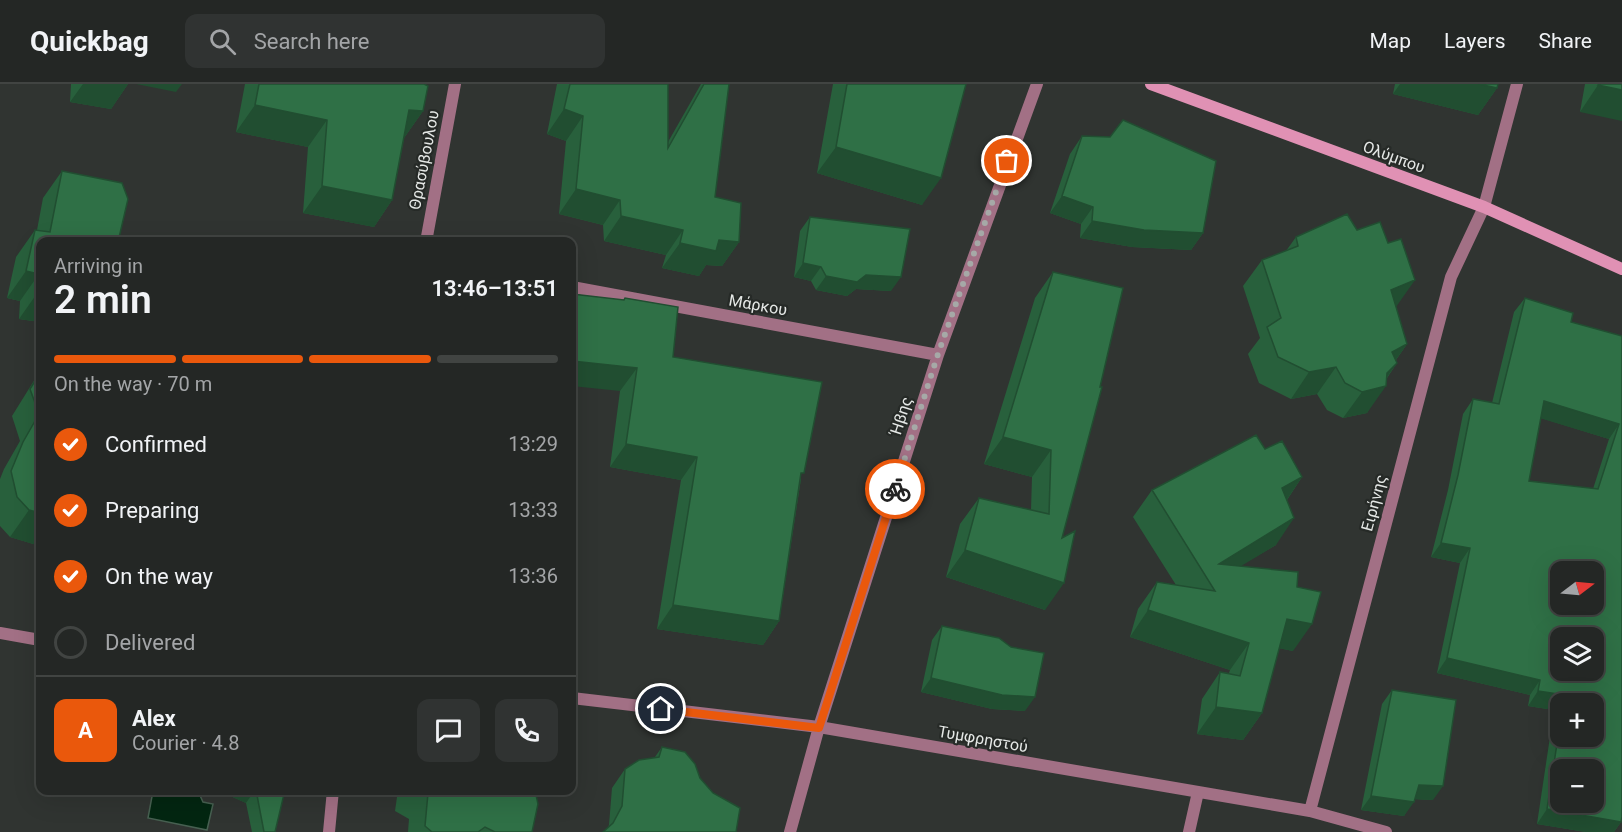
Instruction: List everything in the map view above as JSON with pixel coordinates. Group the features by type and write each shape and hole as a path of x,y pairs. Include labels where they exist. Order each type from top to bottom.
{"street":[{"name":"Θρασύβουλου","path":"427,237 455,84"},
{"name":"Ήβης","path":"790,832 819,728 938,354 1036,84"},
{"name":"Ολύμπου","path":"1151,84 1484,207 1622,269"},
{"name":"Ειρήνης","path":"1310,811 1451,277 1484,207 1516,84"},
{"name":"Μάρκου","path":"576,288 938,354"},
{"path":"0,633 36,638"},
{"name":"Τυμφρηστού","path":"576,698 819,728 1310,811 1386,832"},
{"path":"1190,832 1198,792"},
{"path":"329,832 333,795"}],"shaded area":[{"path":"152,795 200,795 203,802 213,804 207,830 148,818"}],"building":[{"path":"259,84 424,84 428,86 423,111 409,110 392,200 322,186 327,120 255,105"},
{"path":"570,84 668,84 668,148 704,84 729,84 715,197 741,203 739,242 719,240 716,251 680,243 683,230 621,216 620,200 576,189 583,116 564,109"},
{"path":"847,84 966,84 941,178 836,147"},
{"path":"1479,84 1498,84 1497,88"},
{"path":"1622,84 1622,90 1598,85"},
{"path":"1123,120 1216,161 1203,233 1144,230 1092,221 1093,207 1062,196 1082,136 1110,137"},
{"path":"62,171 122,183 128,199 119,237 36,237 36,273 26,271 35,230 50,232"},
{"path":"1347,214 1357,230 1380,222 1388,243 1401,239 1415,280 1391,290 1407,344 1392,352 1397,363 1387,373 1386,386 1362,392 1345,383 1336,367 1309,372 1278,357 1267,327 1281,318 1262,260 1298,246 1296,237"},
{"path":"810,217 910,229 901,277 866,275 857,282 826,276 821,267 803,263"},
{"path":"1053,272 1123,288 1100,387 1102,387 1062,538 1075,531 1064,583 965,550 979,498 1049,514 1051,450 1003,437"},
{"path":"576,294 624,300 625,298 678,307 673,357 822,382 804,473 801,473 779,621 673,605 697,457 626,444 637,368 576,361"},
{"path":"1525,298 1573,313 1571,322 1622,336 1621,822 1570,813 1604,813 1604,759 1555,759 1556,747 1604,747 1604,693 1538,691 1540,680 1447,658 1470,548 1441,543 1458,475 1473,399 1499,404","holes":["1544,401 1619,424 1598,489 1529,481"]},
{"path":"36,379 36,406 30,389"},
{"path":"36,419 36,512 29,510 17,497 11,471 23,442"},
{"path":"1256,435 1265,449 1282,441 1302,477 1282,488 1294,518 1219,564 1298,572 1297,587 1321,592 1312,624 1287,619 1262,713 1216,707 1220,672 1240,676 1249,643 1148,610 1157,582 1215,591 1152,490"},
{"path":"942,626 999,638 1011,647 1044,653 1035,697 1002,695 931,678"},
{"path":"1392,690 1456,700 1443,786 1419,785 1414,802 1371,796"},
{"path":"662,747 685,752 695,764 700,778 713,793 740,808 736,832 603,832 613,823 622,806 625,769 639,760 659,757"},
{"path":"1550,789 1550,810 1547,809"},
{"path":"257,795 284,795 275,832 264,832"},
{"path":"428,795 536,795 538,804 532,832 495,832 485,827 478,832 432,832 425,826"}],"way so far":[{"path":"895,489 938,354 1007,161"}],"route":[{"path":"661,709 819,728 895,489"}]}
